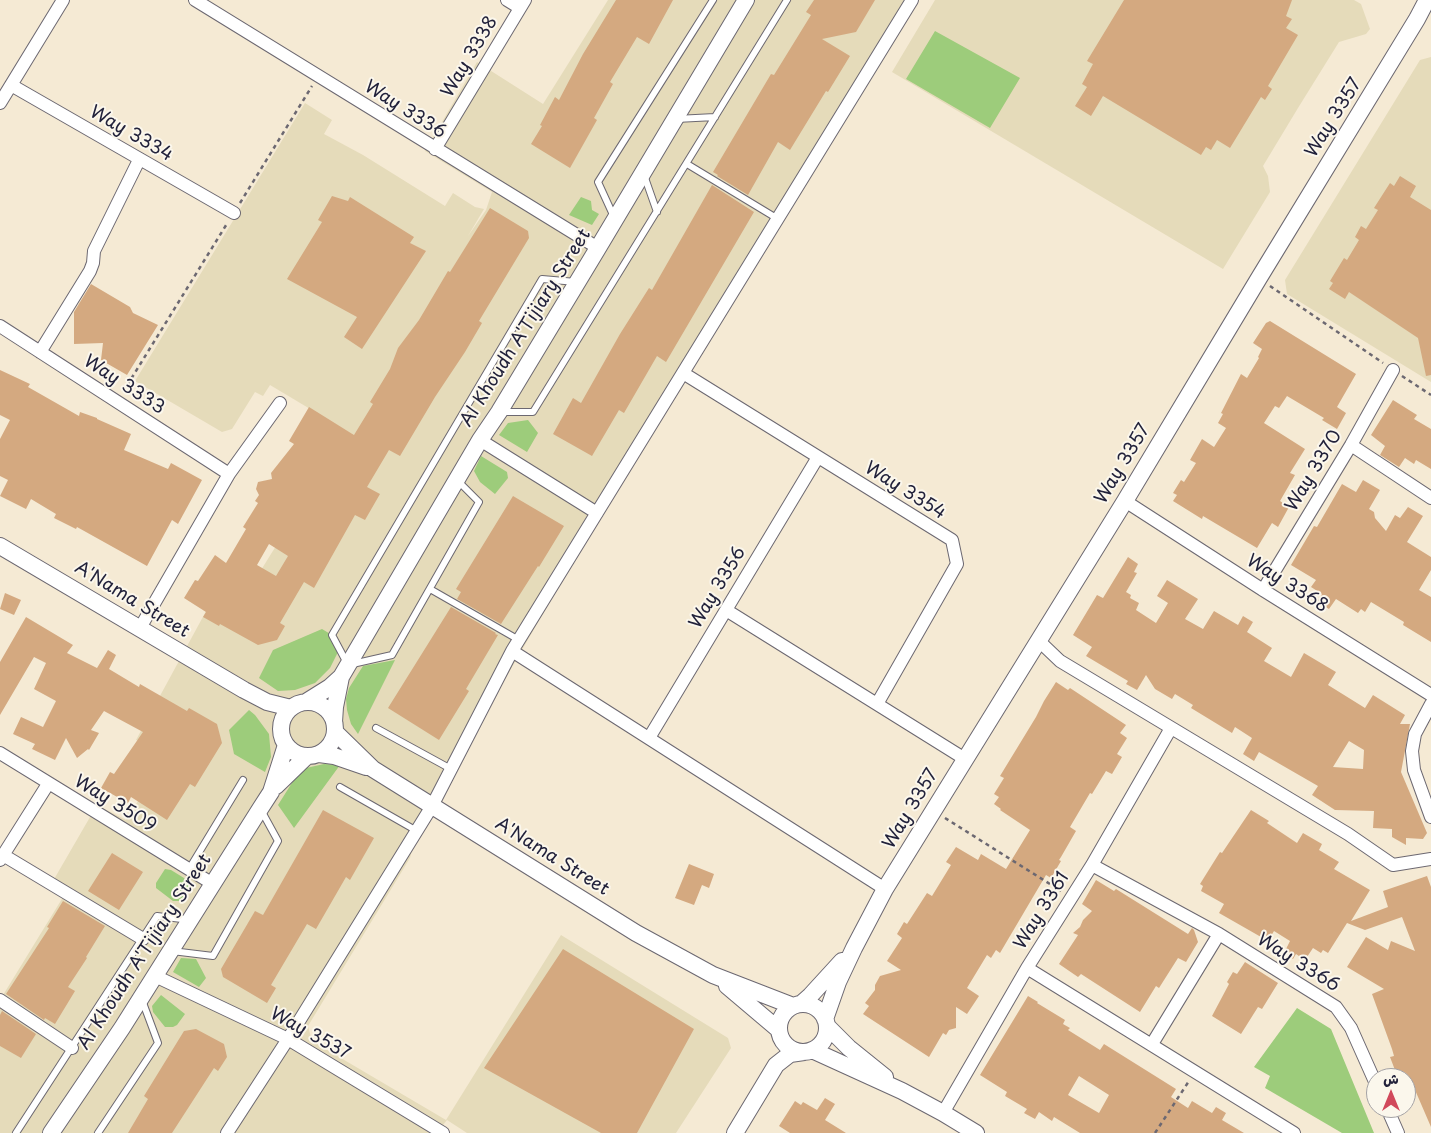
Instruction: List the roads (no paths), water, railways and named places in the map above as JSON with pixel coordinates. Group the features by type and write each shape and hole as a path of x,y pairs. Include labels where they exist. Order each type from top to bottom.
{"street":[{"path":"0,103 63,0"},
{"name":"Way 3336","path":"195,0 598,248"},
{"name":"Way 3338","path":"435,149 522,4 507,0"},
{"name":"Al Khoudh A'Tijiary Street","path":"335,727 335,707 345,671 456,480 577,283 746,0"},
{"path":"227,1133 288,1039 417,831 432,806 512,651 912,0"},
{"name":"Way 3357","path":"826,1023 838,982 886,889 1125,501 1258,278 1417,19 1426,0"},
{"name":"Way 3334","path":"11,85 234,213"},
{"path":"40,352 90,271 94,251 139,160"},
{"name":"Way 3333","path":"0,326 229,474"},
{"name":"Way 3370","path":"1263,590 1393,370"},
{"name":"Way 3354","path":"683,373 952,540 957,564 876,704"},
{"path":"140,628 229,474 280,403"},
{"path":"480,440 597,513"},
{"path":"1350,445 1431,498"},
{"name":"Way 3356","path":"649,738 818,457"},
{"name":"Way 3368","path":"1125,501 1431,695"},
{"name":"A'Nama Street","path":"0,546 244,690 267,702 299,705"},
{"path":"726,610 965,759"},
{"path":"1038,640 1060,662 1348,834 1393,865 1431,859"},
{"path":"512,651 886,889"},
{"name":"Al Khoudh A'Tijiary Street","path":"299,705 325,691 345,671"},
{"name":"A'Nama Street","path":"244,690 265,709 280,730"},
{"path":"316,704 330,714 335,727 332,741 327,749 313,755 299,755 292,751 286,746 280,730 286,713 299,705 316,704"},
{"path":"1431,704 1415,734 1412,751 1414,770 1431,816"},
{"name":"A'Nama Street","path":"335,727 373,769"},
{"name":"Way 3361","path":"944,1113 1027,968 1092,865 1171,728"},
{"name":"Al Khoudh A'Tijiary Street","path":"50,1133 141,998 271,792 286,746"},
{"name":"Way 3509","path":"0,753 213,884"},
{"name":"Al Khoudh A'Tijiary Street","path":"271,792 313,755"},
{"name":"A'Nama Street","path":"313,755 334,756 373,769 636,933 713,975 797,1005"},
{"path":"48,784 2,857 143,939"},
{"name":"Way 3366","path":"1092,865 1219,934 1336,1007 1351,1028 1369,1068"},
{"path":"1152,1044 1219,934"},
{"name":"Way 3357","path":"797,1005 810,996 854,948"},
{"path":"1027,968 1294,1133"},
{"name":"A'Nama Street","path":"713,975 780,1034"},
{"name":"Way 3537","path":"155,976 288,1039 442,1133"},
{"path":"0,1000 72,1048"},
{"path":"773,1069 782,1016 787,1010 797,1005 816,1008 826,1023 849,1048 902,1091"},
{"path":"735,1133 780,1060 790,1054 808,1051 823,1041 826,1023"},
{"path":"780,1034 790,1048 808,1051 902,1091 944,1113 976,1133"},
{"path":"1391,1118 1398,1133"}],"lane":[{"path":"615,219 598,182 713,0"},
{"path":"499,412 533,412 787,0"},
{"path":"675,119 715,117"},
{"path":"687,164 778,218"},
{"path":"643,173 658,212"},
{"path":"456,480 479,502 392,655 345,671 332,635 542,279 577,283"},
{"path":"430,589 519,640"},
{"path":"376,728 451,769"},
{"path":"189,869 242,780"},
{"path":"340,787 417,831"},
{"path":"171,951 213,956 278,841 260,809"},
{"path":"16,1133 157,916 191,920"},
{"path":"98,1133 158,1043 141,998"}]}
